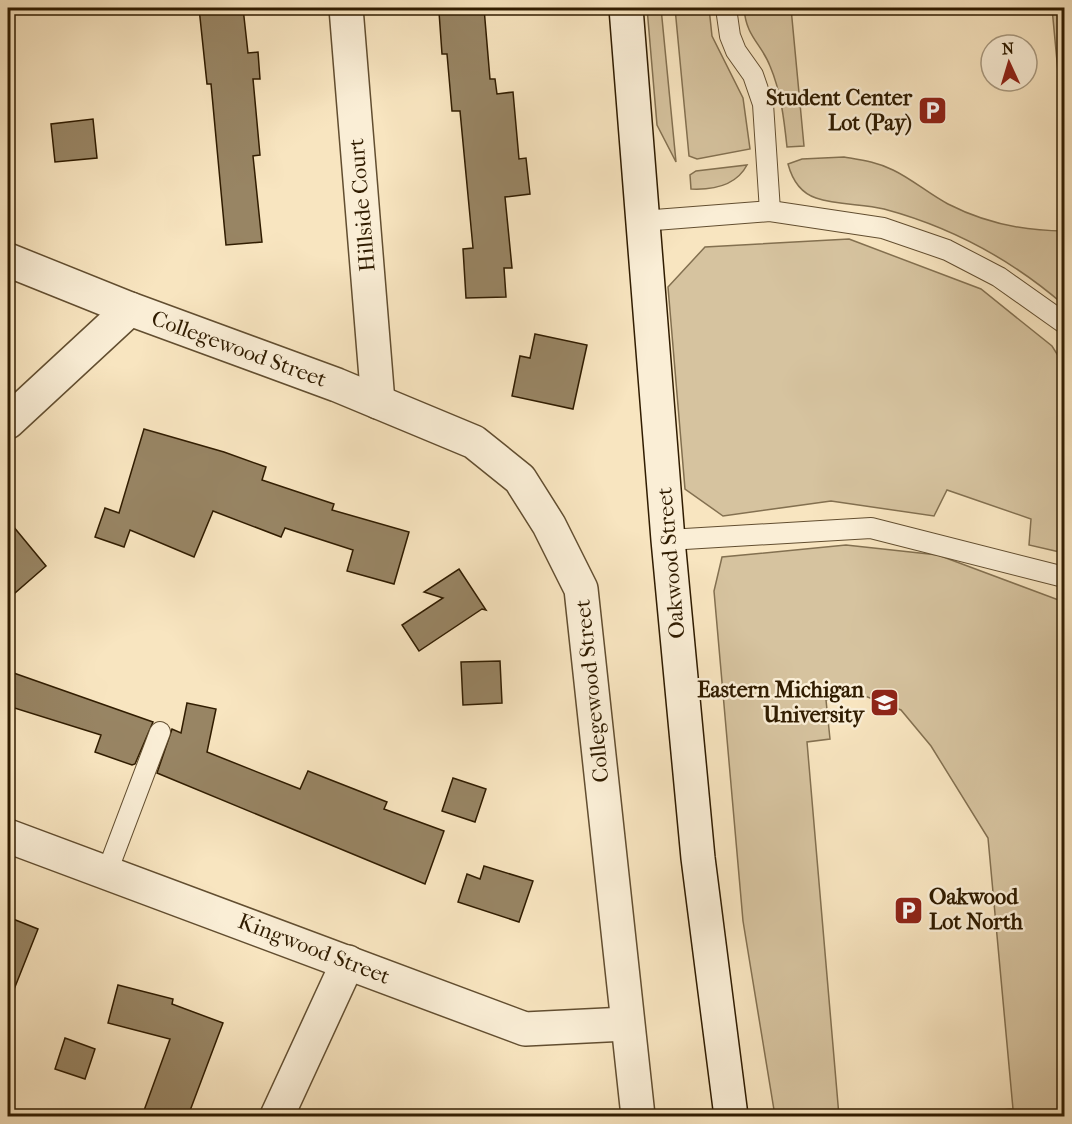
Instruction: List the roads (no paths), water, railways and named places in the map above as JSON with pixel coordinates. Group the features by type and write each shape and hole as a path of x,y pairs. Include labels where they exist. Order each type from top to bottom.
{"street":[{"name":"Hillside Court","path":"346,8 378,402"},
{"name":"Oakwood Street","path":"626,8 668,540 698,858 731,1116"},
{"name":"Collegewood Street","path":"8,260 130,309 378,402 474,442 520,479 549,525 581,589 626,1024 638,1116"},
{"path":"8,422 130,309"},
{"name":"Kingwood Street","path":"8,836 525,1029 626,1024"},
{"path":"277,1116 348,962"}],"lane":[{"path":"726,8 730,36 736,51 753,75 763,104 770,212"},
{"path":"642,221 770,212 883,228 947,250 999,278 1065,323"},
{"path":"668,540 871,528 1065,577"},
{"path":"107,872 160,732"}],"place":[{"name":"Student Center Lot (Pay)","path":"933,111"},
{"name":"Eastern Michigan University","path":"885,703"},
{"name":"Oakwood Lot North","path":"908,910"}]}
